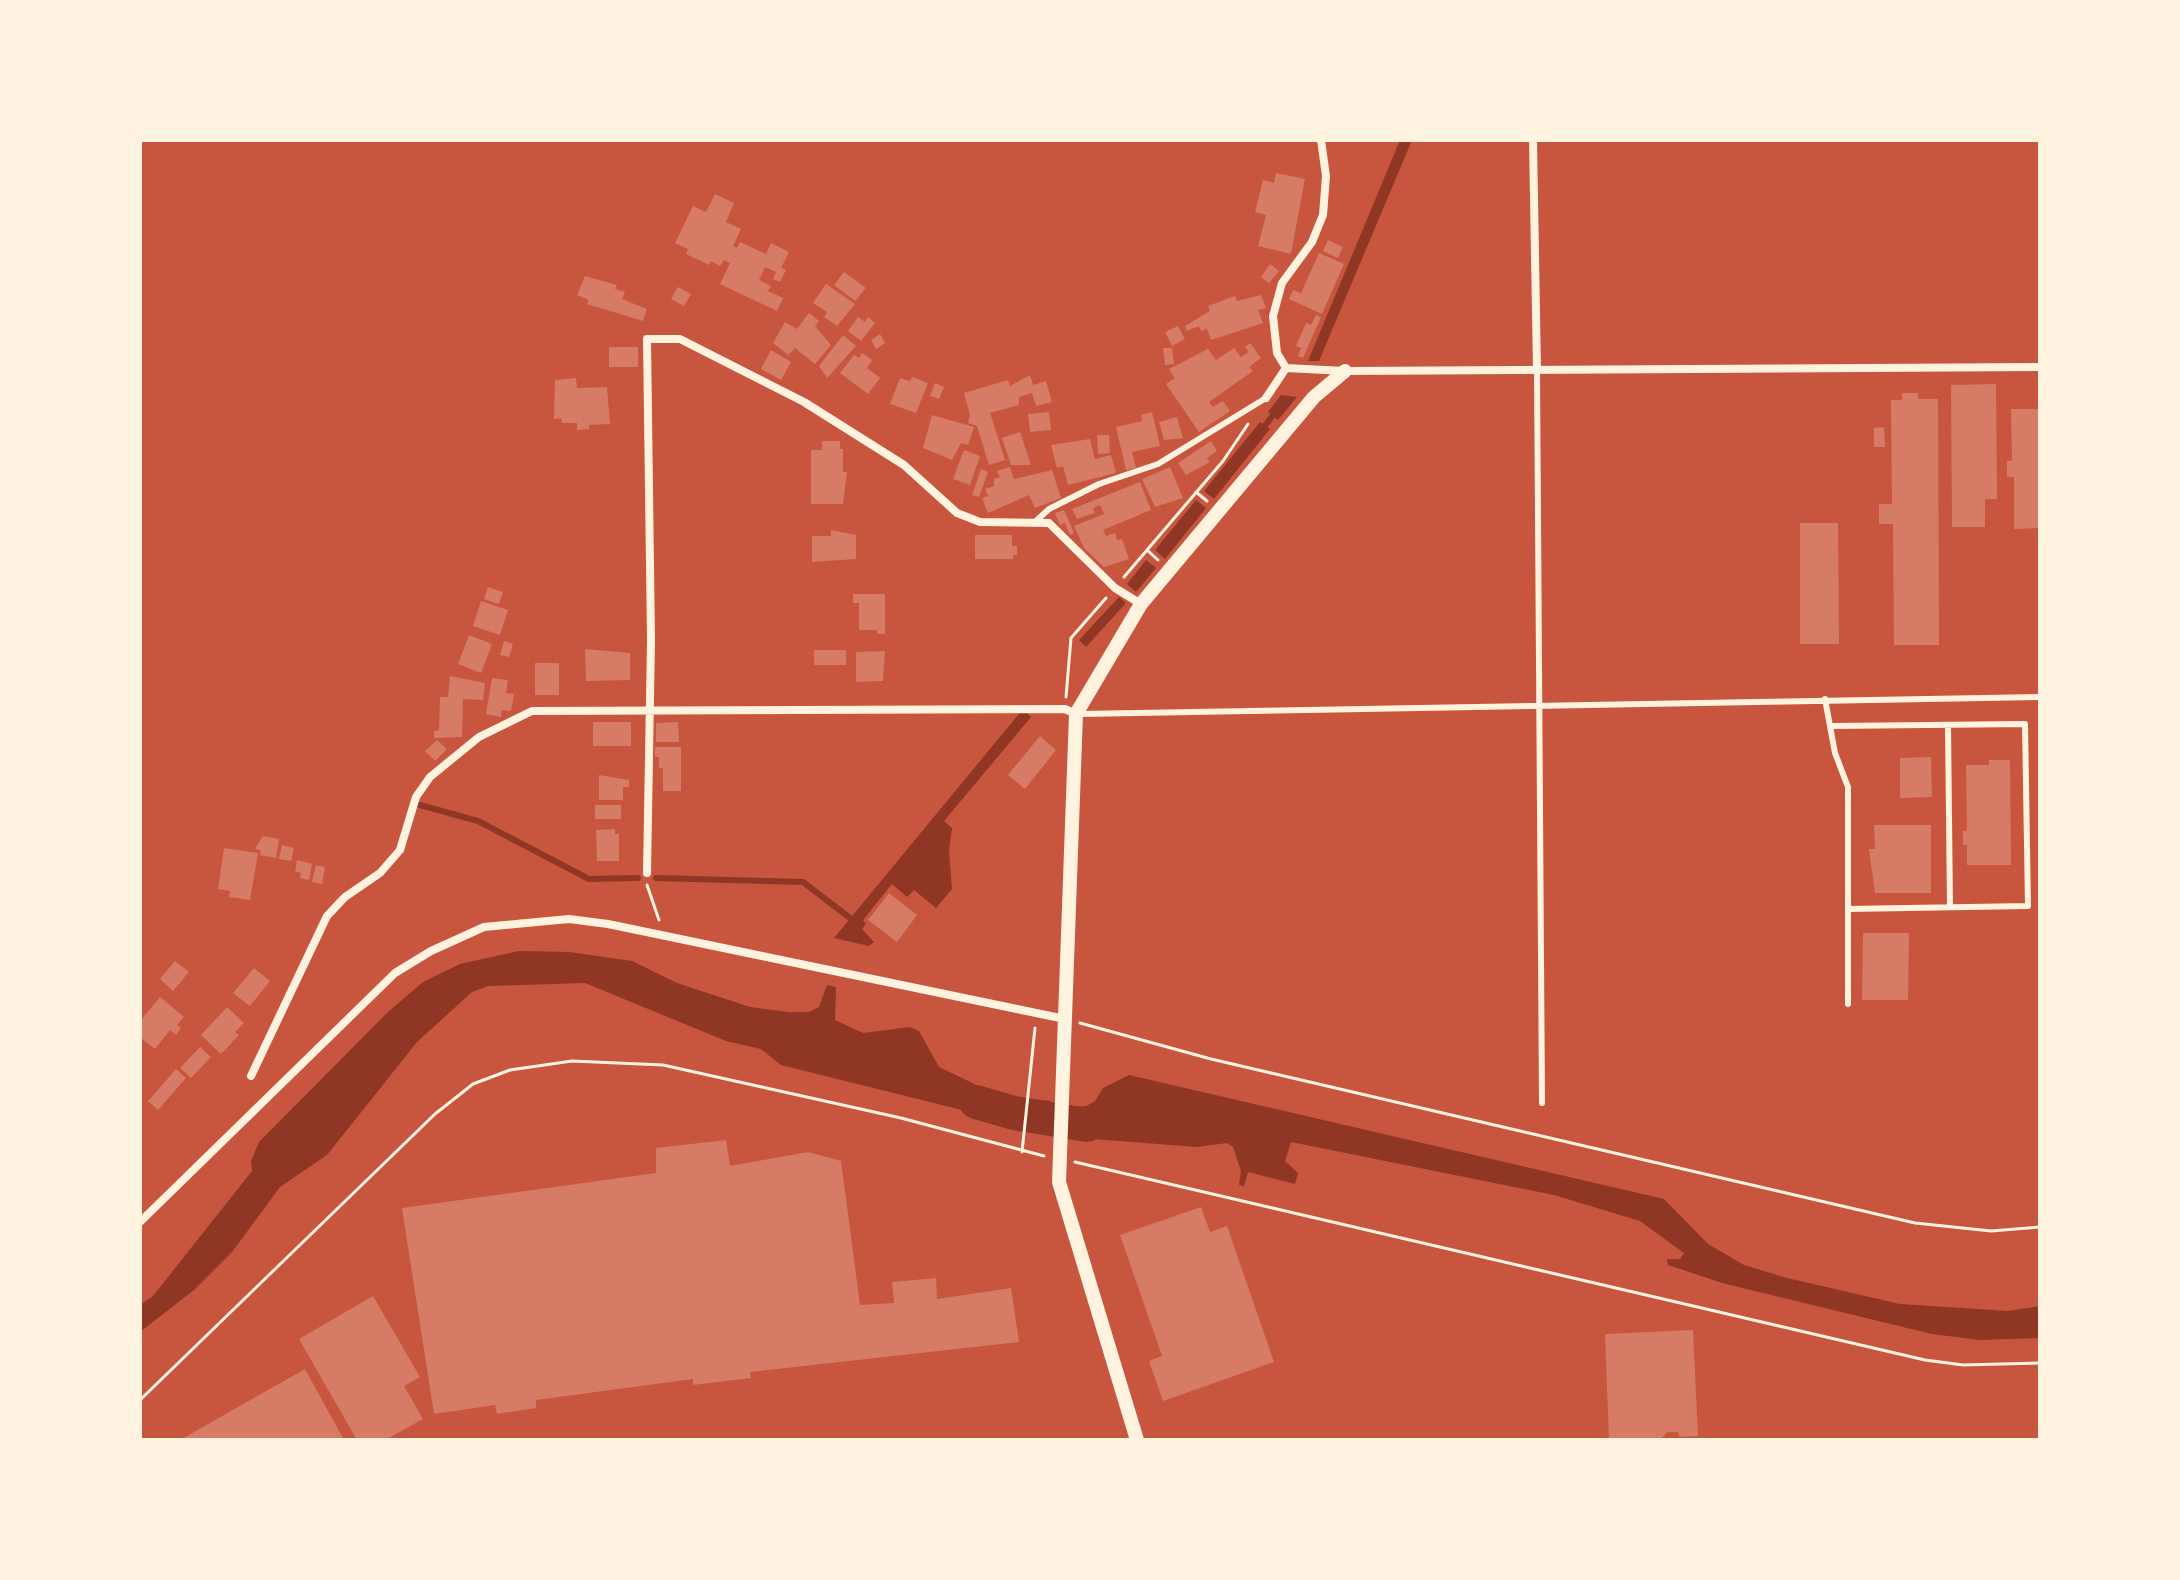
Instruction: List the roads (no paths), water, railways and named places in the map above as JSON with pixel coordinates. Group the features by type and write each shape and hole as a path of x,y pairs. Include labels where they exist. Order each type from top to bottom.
{"street":[{"path":"1286,368 1277,353 1273,316 1282,283 1312,242 1323,215 1326,176 1321,140"},
{"path":"1533,140 1537,370"},
{"path":"647,873 647,339 680,339 804,402 904,465 957,513 980,522 1049,523 1116,589 1137,602"},
{"path":"1286,368 1345,371 2040,367"},
{"path":"1266,398 1286,368"},
{"path":"1137,1440 1080,1262 1059,1182 1057,1154 1065,1019 1070,711 1137,602 1314,397 1345,371"},
{"path":"251,1076 327,916 345,897 380,873 400,850 416,797 430,777 479,737 532,711 649,708 1070,711"},
{"path":"140,1222 395,973 431,951 484,927 529,920 569,919 664,933 1065,1019"}],"lane":[{"path":"1537,370 1542,1103"},
{"path":"1036,521 1049,509 1099,484 1158,464 1266,398"},
{"path":"1070,711 2040,697"},
{"path":"1825,699 1835,753 1848,787 1848,1004"},
{"path":"1830,726 2025,724 2028,906 1848,909"},
{"path":"1948,725 1950,907"}],"waterway":[{"path":"1261,431 1276,411"},
{"path":"420,805 478,821 589,879 638,878"},
{"path":"656,878 803,882 850,918"},
{"path":"976,1102 1014,1113 1087,1125 1100,1118"}]}
